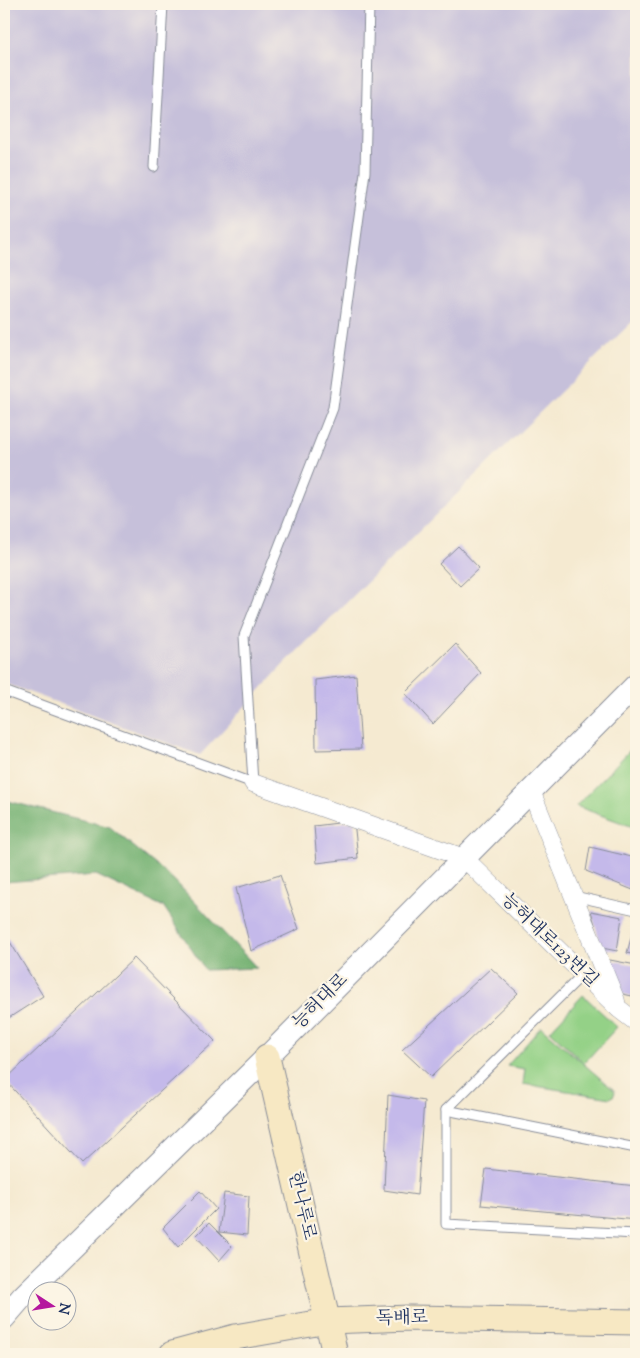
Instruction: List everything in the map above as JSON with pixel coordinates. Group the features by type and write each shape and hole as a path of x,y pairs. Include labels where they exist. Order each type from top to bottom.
{"main road":[{"name":"한나루로","path":"267,1057 335,1354"},
{"name":"독배로","path":"172,1354 235,1337 328,1321 410,1318 636,1322"}],"street":[{"name":"능허대로","path":"4,1318 23,1296 267,1057 636,684"},
{"path":"253,783 464,858"},
{"path":"531,791 619,1010"},
{"name":"능허대로123번길","path":"464,858 619,1010 636,1022"}],"lane":[{"path":"154,167 164,4"},
{"path":"4,690 253,783 244,636 333,408 365,172 368,4"},
{"path":"573,896 636,910"},
{"path":"583,974 446,1110 446,1224 636,1234"},
{"path":"446,1110 636,1148"}],"shaded area":[{"path":"4,4 636,4 636,318 285,663 200,755 4,683"}],"green space":[{"path":"636,744 636,828 576,806"},
{"path":"4,800 110,827 174,880 257,968 205,970 164,907 96,875 4,882"},
{"path":"583,995 617,1027 584,1063 550,1031"},
{"path":"541,1027 615,1091 614,1095 611,1098 523,1084 525,1069 507,1066"}],"building":[{"path":"458,546 479,568 460,586 439,564"},
{"path":"455,644 481,673 433,724 405,693"},
{"path":"356,675 361,749 316,750 315,680"},
{"path":"354,821 358,858 317,863 314,826"},
{"path":"590,847 636,858 633,890 586,871"},
{"path":"280,875 299,929 251,951 236,888"},
{"path":"591,911 622,917 617,951 602,948"},
{"path":"636,919 636,955 627,953"},
{"path":"4,932 43,996 4,1021"},
{"path":"134,958 215,1041 82,1164 5,1080"},
{"path":"610,960 636,965 632,996 623,994 607,971"},
{"path":"491,968 518,993 431,1077 402,1050"},
{"path":"388,1095 424,1101 417,1195 384,1190"},
{"path":"486,1169 636,1186 636,1220 481,1205"},
{"path":"200,1191 216,1209 178,1247 163,1228"},
{"path":"224,1193 249,1196 247,1235 219,1232"},
{"path":"209,1223 232,1246 219,1261 196,1236"}]}
